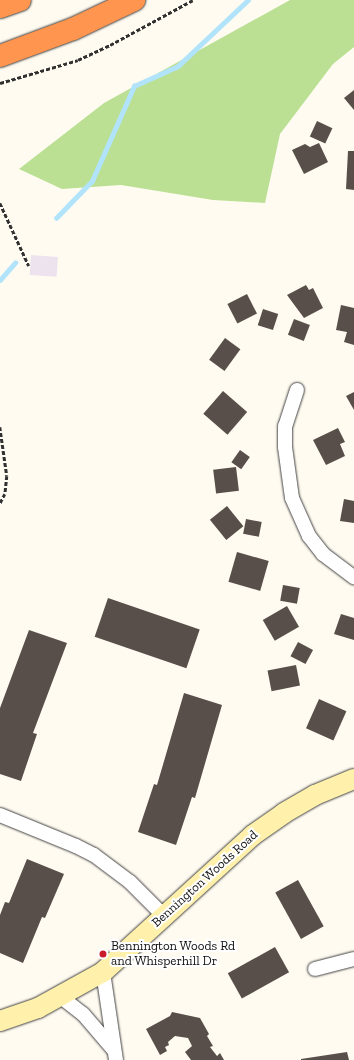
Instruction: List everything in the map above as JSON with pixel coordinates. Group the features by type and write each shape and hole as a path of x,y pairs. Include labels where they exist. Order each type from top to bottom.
{"highway":[{"path":"0,7 20,0"},
{"path":"0,56 73,29 134,0"}],"street":[{"path":"297,390 285,426 285,447 292,498 309,536 323,554 354,577"},
{"name":"Bennington Woods Road","path":"0,1021 61,997 103,972 253,835 284,813 315,795 354,780"},
{"path":"0,815 76,846 94,856 130,882 164,916"},
{"path":"315,969 354,959"},
{"path":"103,972 114,1055"},
{"path":"61,997 83,1014 114,1055"}],"path":[{"path":"0,83 78,60 110,45 193,0"},
{"path":"0,203 29,266"},
{"path":"0,427 7,476 5,494 0,504"}],"shaded area":[{"path":"31,255 58,257 57,277 30,275"}],"green space":[{"path":"290,0 354,0 354,47 333,64 280,134 265,203 213,200 121,185 62,189 19,169 104,103"}],"building":[{"path":"354,90 354,110 344,98"},
{"path":"317,121 332,128 325,144 310,136"},
{"path":"319,143 328,162 304,174 292,150 305,144 310,147"},
{"path":"348,151 354,151 354,190 346,189"},
{"path":"306,285 309,290 313,288 323,308 304,318 287,295"},
{"path":"247,294 257,314 237,324 227,304"},
{"path":"341,305 354,308 354,345 344,342 347,332 336,330"},
{"path":"263,309 278,314 273,330 258,325"},
{"path":"294,319 310,325 304,341 288,335"},
{"path":"225,338 240,349 225,371 209,360"},
{"path":"223,391 247,412 227,435 203,414"},
{"path":"354,392 354,410 346,396"},
{"path":"338,428 345,442 340,444 345,456 326,465 313,440"},
{"path":"240,450 250,457 241,469 231,462"},
{"path":"236,467 239,491 216,494 213,470"},
{"path":"344,499 354,501 354,523 340,521"},
{"path":"227,506 243,526 226,540 210,520"},
{"path":"246,519 262,522 259,537 243,534"},
{"path":"237,552 269,561 260,591 228,582"},
{"path":"283,585 300,588 297,604 280,601"},
{"path":"108,598 200,630 186,668 95,637"},
{"path":"287,606 299,627 275,641 263,620"},
{"path":"341,614 354,618 354,640 334,634"},
{"path":"29,630 67,643 33,733 37,734 21,781 0,774 0,708"},
{"path":"298,642 313,650 305,664 290,656"},
{"path":"296,665 300,686 272,691 268,671"},
{"path":"184,693 222,705 195,798 192,797 176,845 138,832 154,784 157,785"},
{"path":"319,699 346,711 333,740 306,728"},
{"path":"27,859 64,874 45,918 42,917 23,963 0,953 0,915 5,902 9,903"},
{"path":"298,880 324,926 301,939 275,893"},
{"path":"275,947 289,972 242,999 228,973"},
{"path":"172,1012 200,1018 209,1034 207,1036 213,1046 210,1047 217,1056 220,1053 224,1060 191,1060 185,1052 192,1046 188,1038 175,1036 168,1042 169,1045 165,1047 167,1051 160,1055 146,1029 170,1016"},
{"path":"347,1052 349,1060 301,1060 301,1059"}],"waterway":[{"path":"56,218 92,181 134,86 178,66 248,0"},
{"path":"0,280 15,263"}],"place":[{"name":"Bennington Woods Rd and Whisperhill Dr","path":"103,954"}]}
